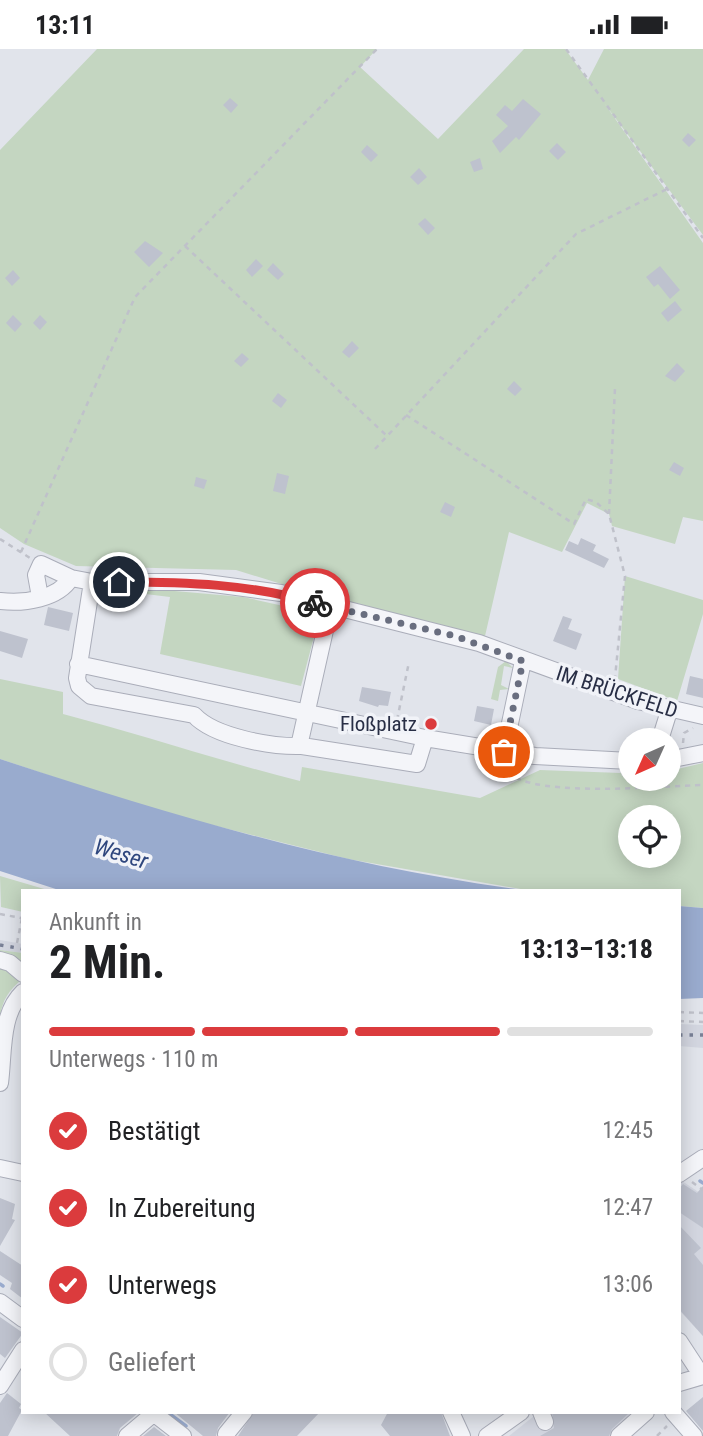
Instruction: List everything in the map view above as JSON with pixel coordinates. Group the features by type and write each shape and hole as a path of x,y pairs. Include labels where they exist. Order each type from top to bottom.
{"street":[{"name":"IM BRÜCKFELD","path":"40,597 36,575 41,564 71,578 92,582 220,584 281,593 330,608 455,636 698,723"},
{"path":"0,601 24,602 60,591 71,578"},
{"path":"92,582 78,664 79,686 91,696 194,715 205,726 217,732 417,764 425,738"},
{"path":"299,746 330,608"},
{"path":"504,755 523,661"},
{"path":"78,664 504,755 618,761"},
{"path":"194,715 202,692"},
{"path":"664,728 669,711"},
{"path":"681,755 698,749"},
{"path":"0,960 10,963 21,972"},
{"path":"0,1083 8,1016 13,1002 21,993"},
{"path":"681,1173 703,1158"},
{"path":"0,1168 21,1173"},
{"path":"0,1302 21,1318"},
{"path":"681,1344 703,1376 681,1382"},
{"path":"0,1386 21,1353"},
{"path":"127,1436 160,1414 183,1436"},
{"path":"226,1434 242,1414"},
{"path":"452,1414 462,1436"},
{"path":"487,1436 517,1414"},
{"path":"619,1436 644,1414"},
{"path":"671,1418 694,1436"}],"path":[{"path":"0,539 21,552 135,297 377,49"},
{"path":"566,49 703,238"},
{"path":"375,449 576,234 667,189"},
{"path":"185,246 387,436"},
{"path":"613,692 625,576 609,514 615,388"},
{"path":"406,415 573,524 586,499 596,502 609,514"},
{"path":"396,723 408,662"},
{"path":"698,723 685,730 683,743 698,749"},
{"path":"504,755 502,767 507,773 532,786 618,787"},
{"path":"681,785 703,785"},
{"path":"1,914 21,918"},
{"path":"17,943 21,923"},
{"path":"681,1012 703,1013"},
{"path":"681,1021 703,1022"},
{"path":"657,1436 671,1418"}],"shaded area":[{"path":"0,940 21,944 21,953 0,950"},
{"path":"681,1024 703,1025 703,1048 681,1046"},
{"path":"681,1183 703,1195 703,1336 681,1312"},
{"path":"536,1414 630,1414 613,1436 509,1436"}],"green space":[{"path":"97,49 377,49 360,67 438,139 524,49 565,49 588,80 604,49 703,49 703,235 604,103 703,243 703,521 683,517 675,544 612,526 609,514 587,503 562,552 509,532 485,636 330,599 236,570 76,566 24,544 0,528 0,150"},
{"path":"625,576 703,600 703,614 677,701 618,679"},
{"path":"129,587 243,597 320,614 301,686 160,654 170,597 129,592"},
{"path":"506,661 513,668 504,666 501,685 509,689 500,690 498,701 491,699 498,667"},
{"path":"0,679 63,692 63,714 300,781 302,767 480,798 540,770 618,773 618,791 681,791 681,768 703,763 703,908 681,906 681,889 520,889 348,859 152,810 0,759"},
{"path":"0,876 44,889 21,889 21,912 1,907"},
{"path":"0,950 21,953 21,981 7,996 0,1017"}],"water":[{"name":"Weser","path":"0,759 196,820 329,855 518,889 56,889 0,871"},
{"path":"681,906 703,908 703,998 681,999"}],"building":[{"path":"230,98 238,105 231,113 223,105"},
{"path":"523,99 541,114 519,140 516,137 500,153 492,141 508,126 496,115 505,105 512,111"},
{"path":"688,133 696,140 689,147 682,140"},
{"path":"557,143 566,152 558,160 549,151"},
{"path":"367,145 378,155 371,162 361,152"},
{"path":"480,158 483,169 474,172 470,162"},
{"path":"419,168 427,177 418,185 410,177"},
{"path":"425,218 435,228 428,235 418,224"},
{"path":"145,241 163,253 149,267 134,252"},
{"path":"256,259 263,266 252,277 246,270"},
{"path":"273,263 284,274 278,280 267,270"},
{"path":"660,266 680,290 670,299 658,284 654,287 646,277"},
{"path":"13,270 20,278 12,286 5,278"},
{"path":"675,301 682,310 668,322 661,313"},
{"path":"13,315 22,324 15,332 6,323"},
{"path":"40,315 47,322 40,330 33,323"},
{"path":"352,341 359,348 349,358 342,352"},
{"path":"242,353 249,359 241,367 234,361"},
{"path":"677,363 685,371 675,382 665,376"},
{"path":"514,381 522,389 515,396 507,389"},
{"path":"278,393 287,400 281,408 272,401"},
{"path":"674,462 684,468 680,476 669,470"},
{"path":"277,473 289,476 285,494 273,491"},
{"path":"196,477 207,480 204,489 194,486"},
{"path":"445,502 455,507 451,517 440,512"},
{"path":"581,538 596,545 593,551 609,559 604,568 565,550 569,541 578,545"},
{"path":"48,607 73,613 69,631 44,625"},
{"path":"563,616 572,619 568,629 582,634 576,650 553,641"},
{"path":"0,631 28,639 22,658 0,651"},
{"path":"690,676 703,679 703,698 686,694"},
{"path":"362,687 391,692 388,706 378,707 359,701"},
{"path":"477,706 494,709 491,725 474,721"},
{"path":"683,1184 697,1193 703,1186 703,1228 681,1213"},
{"path":"0,1198 15,1204 12,1219 15,1220 0,1246"},
{"path":"681,1227 701,1248 694,1254 703,1265 703,1336 681,1311"},
{"path":"0,1251 21,1265 21,1297 10,1289 12,1283 0,1275"},
{"path":"0,1317 21,1332 21,1336 5,1358 0,1354"},
{"path":"7,1393 21,1404 21,1412 8,1436 0,1436 0,1403"},
{"path":"703,1397 703,1431 686,1411"},
{"path":"46,1414 137,1414 120,1428 117,1436 70,1436"},
{"path":"176,1414 228,1414 218,1428 216,1436 203,1436"},
{"path":"253,1414 318,1414 297,1436 238,1436"},
{"path":"387,1414 442,1414 450,1436 390,1436 381,1425"},
{"path":"552,1414 628,1414 612,1429 609,1436 540,1436 554,1428"},
{"path":"154,1427 166,1436 143,1436"}],"waterway":[{"path":"170,1414 186,1426"}],"railway":[{"path":"0,945 21,949"},
{"path":"681,1035 703,1035"}],"way so far":[{"path":"315,603 455,636 523,661 504,752"}],"place":[{"name":"Floßplatz","path":"431,724"}],"route":[{"path":"119,582 199,582 231,585 281,593 315,603"}]}
